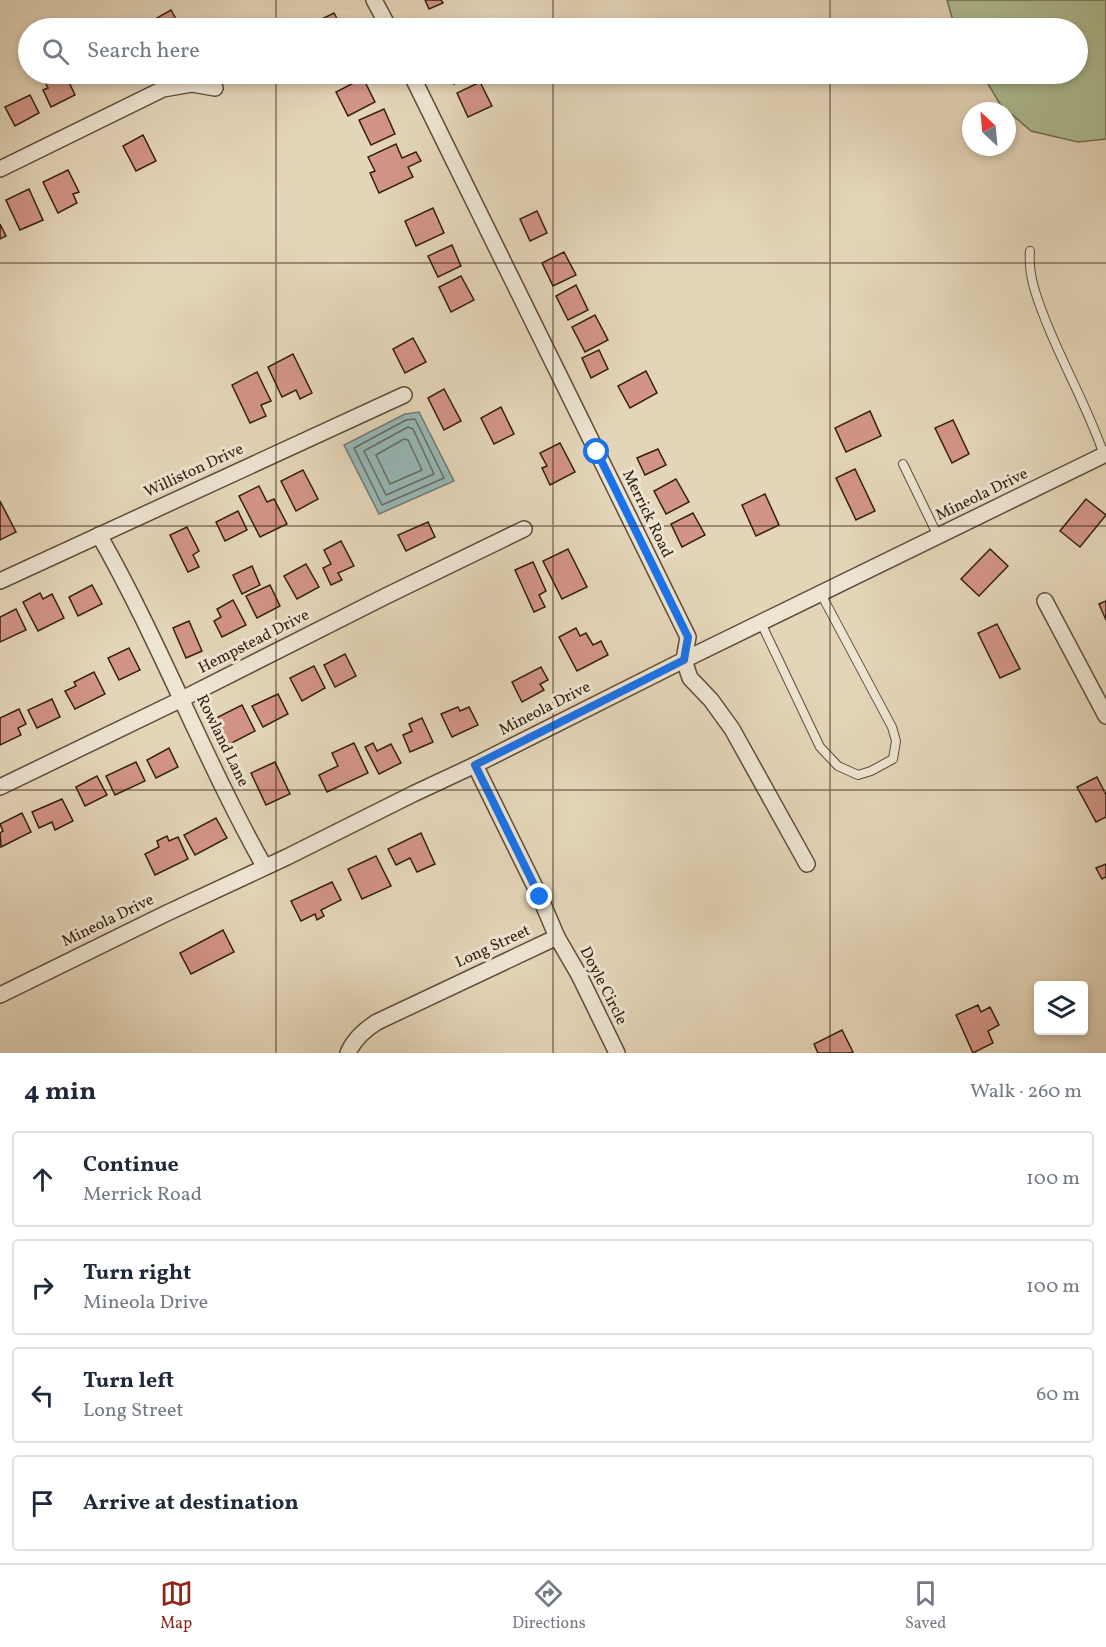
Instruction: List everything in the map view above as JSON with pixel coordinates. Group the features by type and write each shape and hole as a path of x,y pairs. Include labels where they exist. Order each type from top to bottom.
{"street":[{"path":"374,0 383,18"},
{"path":"0,169 163,89 192,84 215,88"},
{"name":"Merrick Road","path":"416,84 688,637 684,660 690,678 711,700 732,729 807,864"},
{"name":"Williston Drive","path":"0,581 404,395"},
{"name":"Mineola Drive","path":"0,995 475,765 1105,454"},
{"name":"Hempstead Drive","path":"0,787 524,529"},
{"name":"Rowland Lane","path":"99,535 264,866"},
{"path":"1045,601 1106,716"},
{"name":"Long Street","path":"348,1053 355,1040 366,1029 557,937 540,897 475,765"},
{"name":"Doyle Circle","path":"557,937 579,975 617,1053"}],"lane":[{"path":"1030,251 1030,276 1041,308 1105,454"},
{"path":"903,464 938,536"},
{"path":"761,623 820,747 838,766 858,776 871,771 893,759 896,741 892,727 821,594"}],"green space":[{"path":"947,0 1106,0 1106,139 1078,142 1031,131 1016,118 1016,102 999,102 988,84 1088,84 1088,18 952,18"}],"water":[{"path":"419,412 454,481 379,514 344,445 405,414"}],"building":[{"path":"425,0 441,0 443,3 429,9"},
{"path":"171,10 175,18 157,18"},
{"path":"334,13 337,18 324,18"},
{"path":"46,84 70,84 75,95 51,107 43,90 48,88"},
{"path":"351,84 366,84 375,102 348,116 336,92"},
{"path":"476,84 481,84 492,106 468,117 457,93"},
{"path":"30,95 39,113 15,126 5,107"},
{"path":"384,109 395,134 371,145 359,120"},
{"path":"143,135 156,161 136,171 123,146"},
{"path":"396,144 402,158 416,152 421,161 408,167 413,177 379,193 370,173 375,171 368,157"},
{"path":"68,170 79,192 73,194 77,203 58,213 43,182"},
{"path":"29,189 43,220 20,230 6,200"},
{"path":"433,208 444,233 416,246 405,221"},
{"path":"537,211 547,233 530,241 520,219"},
{"path":"0,224 6,236 0,239"},
{"path":"452,245 461,266 438,277 428,256"},
{"path":"564,252 576,275 553,286 542,263"},
{"path":"461,276 474,300 451,312 439,287"},
{"path":"576,285 588,310 568,320 556,296"},
{"path":"595,315 608,340 585,352 572,327"},
{"path":"413,338 426,362 405,373 393,349"},
{"path":"599,350 608,369 591,378 582,358"},
{"path":"293,354 312,393 300,399 296,390 282,397 268,367"},
{"path":"646,371 657,393 630,408 618,386"},
{"path":"257,372 271,401 261,405 266,416 250,423 232,385"},
{"path":"444,389 461,421 444,430 428,398"},
{"path":"501,407 514,434 494,444 481,418"},
{"path":"870,411 881,436 846,452 835,428"},
{"path":"953,420 969,454 952,463 935,428"},
{"path":"560,443 575,472 550,485 542,468 547,466 540,453"},
{"path":"658,449 666,465 645,475 637,458"},
{"path":"855,469 875,511 856,520 836,478"},
{"path":"303,470 318,499 296,511 281,481"},
{"path":"676,479 689,502 666,514 654,491"},
{"path":"259,486 267,502 274,499 287,524 260,537 239,496"},
{"path":"765,494 779,525 756,536 742,505"},
{"path":"1086,499 1106,515 1080,547 1060,531"},
{"path":"0,501 16,532 0,540"},
{"path":"238,511 247,530 225,541 216,522"},
{"path":"693,513 705,535 682,547 671,524"},
{"path":"428,522 435,537 406,551 398,535"},
{"path":"187,527 199,551 193,555 199,567 188,572 170,535"},
{"path":"341,541 354,566 338,573 342,580 331,585 323,568 331,564 324,550"},
{"path":"568,549 587,587 562,599 543,561"},
{"path":"990,549 1008,566 979,596 961,579"},
{"path":"533,562 546,591 539,595 545,607 534,612 515,570"},
{"path":"306,564 319,587 297,599 284,576"},
{"path":"252,566 260,585 242,594 233,575"},
{"path":"92,585 102,604 78,616 69,597"},
{"path":"270,585 280,606 257,618 246,596"},
{"path":"40,593 43,599 52,594 64,618 38,631 23,602"},
{"path":"233,600 246,625 222,637 214,621 221,617 217,609"},
{"path":"1106,601 1106,620 1099,604"},
{"path":"16,609 26,630 0,642 0,617"},
{"path":"189,621 202,651 186,658 173,628"},
{"path":"997,624 1020,669 1000,678 978,633"},
{"path":"576,628 580,636 586,633 593,645 601,641 608,655 577,671 559,637"},
{"path":"129,648 140,670 119,680 108,658"},
{"path":"345,654 356,676 335,687 324,665"},
{"path":"314,666 325,688 302,701 290,678"},
{"path":"541,667 548,680 540,684 544,690 522,702 512,682"},
{"path":"94,672 105,694 75,709 65,691 76,686 74,682"},
{"path":"278,694 288,714 263,727 252,706"},
{"path":"52,699 60,717 37,728 28,710"},
{"path":"242,705 255,731 226,746 212,720"},
{"path":"458,707 460,711 469,707 478,725 452,737 441,714"},
{"path":"19,709 26,724 18,728 21,735 0,745 0,718"},
{"path":"422,718 433,742 410,752 403,735 412,731 409,724"},
{"path":"354,743 368,773 327,792 319,775 338,766 332,753"},
{"path":"373,743 377,751 391,744 401,763 379,774 365,747"},
{"path":"169,748 178,767 156,778 147,760"},
{"path":"136,762 145,781 115,795 106,776"},
{"path":"275,762 290,794 266,805 251,773"},
{"path":"97,776 107,795 85,806 76,787"},
{"path":"1097,777 1106,795 1106,817 1096,822 1077,787"},
{"path":"62,799 73,821 55,830 52,822 39,828 32,812"},
{"path":"22,813 31,832 1,847 0,833 3,831 0,824"},
{"path":"216,818 227,838 195,855 184,835"},
{"path":"421,833 435,864 417,872 410,858 396,865 388,849"},
{"path":"167,836 169,841 178,837 188,859 155,875 145,854 159,847 157,841"},
{"path":"376,856 391,886 362,899 348,869"},
{"path":"1106,864 1106,877 1102,879 1096,868"},
{"path":"332,882 341,900 321,910 324,916 317,920 315,914 301,921 291,901"},
{"path":"223,930 234,952 191,974 180,953"},
{"path":"978,1005 981,1012 990,1007 999,1025 988,1031 993,1043 973,1053 956,1015"},
{"path":"842,1030 853,1052 818,1053 814,1044"}],"route":[{"path":"540,897 475,765 684,660 688,637 597,452"}]}
